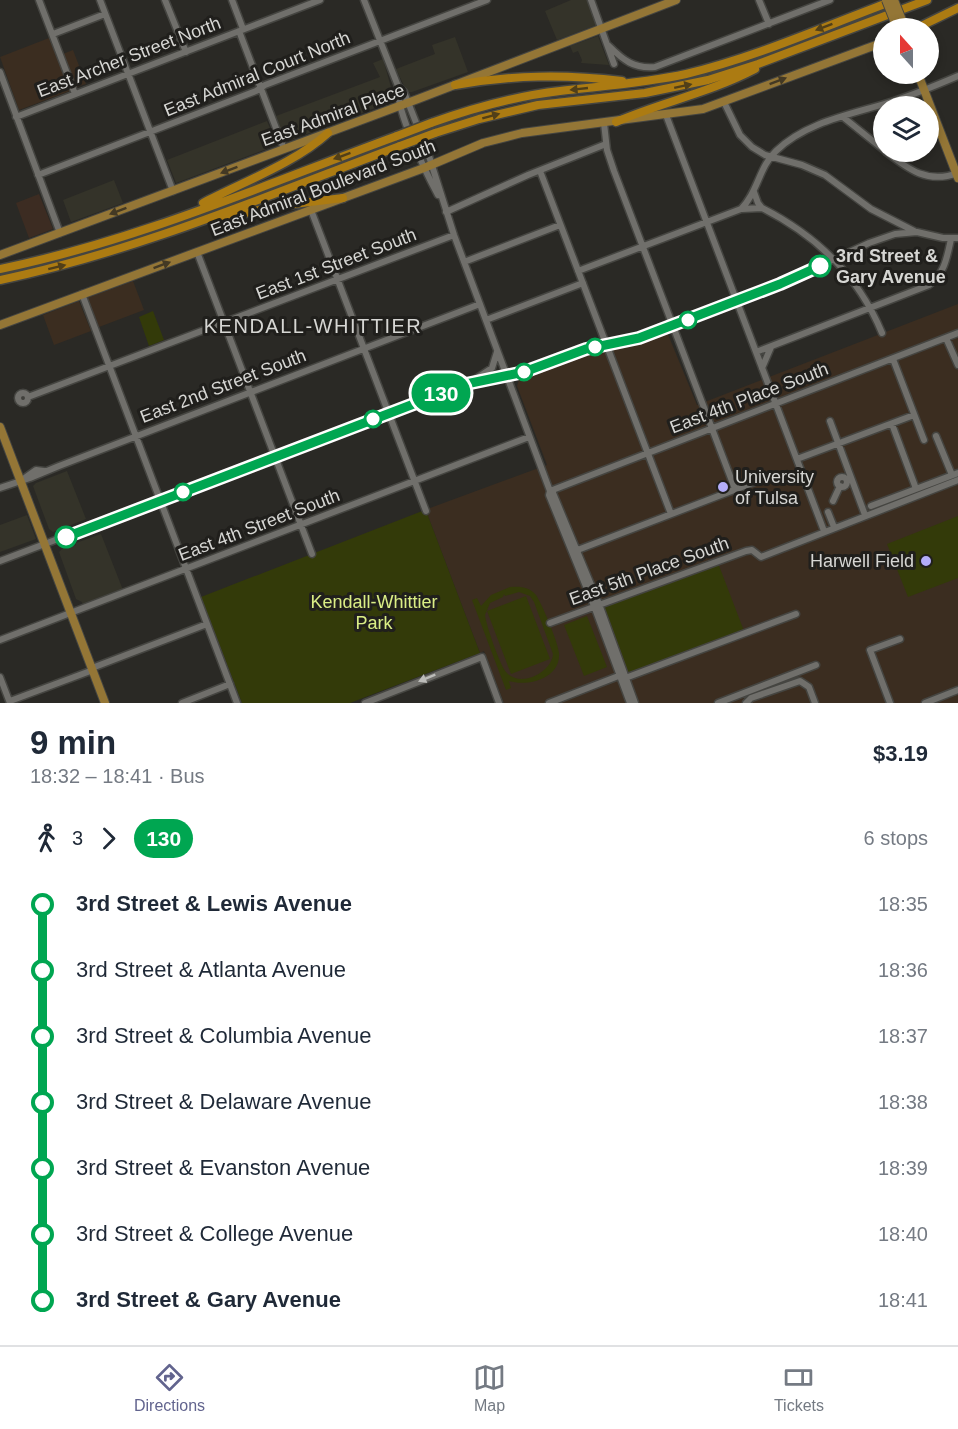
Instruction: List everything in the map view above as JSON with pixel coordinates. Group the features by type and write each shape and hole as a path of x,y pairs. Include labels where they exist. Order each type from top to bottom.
{"highway":[{"path":"0,269 91,247 174,219 431,123 495,103 558,91 637,83 686,74 732,61 895,0"},
{"path":"0,280 103,255 478,119 538,105 645,93 708,80 927,0"},
{"path":"938,18 958,8"},
{"path":"616,122 732,81 781,55"},
{"path":"455,85 502,77 588,77 637,83"},
{"path":"174,219 279,164 318,142 328,133"},
{"path":"198,222 278,206 342,198"}],"main road":[{"name":"East Admiral Place","path":"0,254 455,85 603,28 658,3 676,0"},
{"path":"886,0 896,18"},
{"path":"895,0 899,18"},
{"path":"666,115 694,111 724,102 873,46"},
{"path":"922,84 958,174"},
{"name":"East Admiral Boulevard South","path":"0,325 312,210 483,143 509,135 666,115"},
{"path":"0,427 105,703"}],"street":[{"path":"39,0 75,94"},
{"path":"100,0 173,190"},
{"path":"165,0 186,52"},
{"path":"232,0 260,88 284,149"},
{"path":"298,0 301,8"},
{"name":"East Archer Street North","path":"16,117 320,0"},
{"path":"364,0 398,86 409,102 428,166"},
{"name":"East Admiral Court North","path":"38,176 488,0"},
{"path":"591,0 603,28 614,64"},
{"path":"759,0 769,24"},
{"path":"609,46 624,61 639,67 656,67 830,0"},
{"path":"52,34 105,14"},
{"path":"0,72 60,233"},
{"path":"741,209 754,192 760,172 771,156 797,135 958,76"},
{"path":"398,86 397,94 400,105 446,212 550,491 549,495 575,551 635,703"},
{"path":"724,102 735,127 744,140 758,151 825,175 871,209 917,232"},
{"path":"666,115 824,531"},
{"path":"843,117 873,141"},
{"path":"604,123 606,144 614,171 735,489"},
{"path":"446,212 606,144"},
{"path":"902,162 932,178 958,174"},
{"path":"540,171 671,514"},
{"path":"754,192 762,208 802,232 835,259 856,284 871,308 882,333"},
{"path":"578,272 741,209 762,208"},
{"path":"312,210 426,511"},
{"path":"464,262 560,225"},
{"path":"466,384 526,372 586,349 639,338 736,301 887,236 917,232 955,238 945,266 936,280 917,290 756,352"},
{"name":"East 1st Street South","path":"28,397 454,235"},
{"path":"197,252 312,554"},
{"path":"486,321 583,283"},
{"path":"82,294 237,703"},
{"name":"East 2nd Street South","path":"0,488 22,480 36,470 45,471 480,304"},
{"name":"East 4th Place South","path":"550,491 958,333"},
{"path":"946,338 958,364"},
{"path":"762,368 772,346"},
{"path":"0,561 466,384 487,373 495,362 498,351"},
{"path":"892,359 924,440"},
{"path":"797,459 914,415"},
{"path":"830,421 849,479 866,515"},
{"path":"892,423 915,486"},
{"path":"872,506 955,474 936,436"},
{"name":"East 4th Street South","path":"0,640 529,437"},
{"path":"575,551 768,477"},
{"path":"833,501 840,486 846,485 849,479"},
{"name":"East 5th Place South","path":"550,623 597,605 607,604 746,551 752,550 761,557 958,480"},
{"path":"818,515 828,511 834,527"},
{"path":"549,703 795,614"},
{"path":"0,676 10,702 207,624"},
{"path":"890,703 870,650 900,639"},
{"path":"367,703 482,657 499,703"},
{"path":"718,703 816,665"},
{"path":"624,676 630,703"},
{"path":"746,703 751,698 800,681 809,687 815,703"},
{"path":"182,703 230,684"},
{"path":"925,703 958,690"}],"shaded area":[{"path":"571,0 588,0 597,25 557,40 545,11"},
{"path":"598,36 609,65 581,63 578,51 573,53 570,46"},
{"path":"455,37 468,72 407,92 396,69 435,54 432,45"},
{"path":"49,38 70,91 19,110 0,57"},
{"path":"73,50 86,84 76,87 63,54"},
{"path":"383,59 393,101 285,141 276,116 380,77 373,63"},
{"path":"267,121 277,145 176,183 167,160"},
{"path":"114,180 123,203 71,222 63,200"},
{"path":"39,194 53,229 29,238 16,203"},
{"path":"133,281 144,310 99,327 87,298"},
{"path":"79,301 91,331 54,345 43,315"},
{"name":"University of Tulsa","path":"958,304 958,703 504,703 484,651 480,653 428,516 430,508 547,465 517,386 519,380 600,350 643,342 667,332 697,405"},
{"path":"67,471 86,519 53,532 49,529 33,486"},
{"path":"27,515 36,539 0,552 0,525"},
{"path":"101,534 123,590 83,606 82,602 76,599 59,552"}],"green space":[{"path":"153,311 164,340 149,346 139,317"},
{"name":"Kendall-Whittier Park","path":"430,508 428,516 480,653 350,703 242,703 201,597"},
{"name":"Harwell Field","path":"958,516 958,578 908,597 887,544"},
{"path":"718,563 744,631 629,674 604,606"},
{"path":"510,587 518,587 528,589 536,595 559,653 555,669 542,679 525,683 509,681 511,688 506,690 472,600 477,598 481,606 491,595","holes":["519,592 530,596 553,654 551,661 541,672 527,679 519,679 512,677 503,668 485,615 490,603 503,597 504,594 505,596"]},
{"path":"526,596 550,659 511,674 487,611"},
{"path":"587,616 607,667 584,676 564,625"}],"bus line":[{"name":"130","path":"66,537 466,384 524,372 586,349 639,338 780,284 820,266"}],"place":[{"name":"3rd Street & Gary Avenue","path":"820,266"},
{"name":"University of Tulsa","path":"723,487"},
{"name":"Harwell Field","path":"926,561"}],"district":[{"name":"KENDALL-WHITTIER","path":"313,326"}]}
